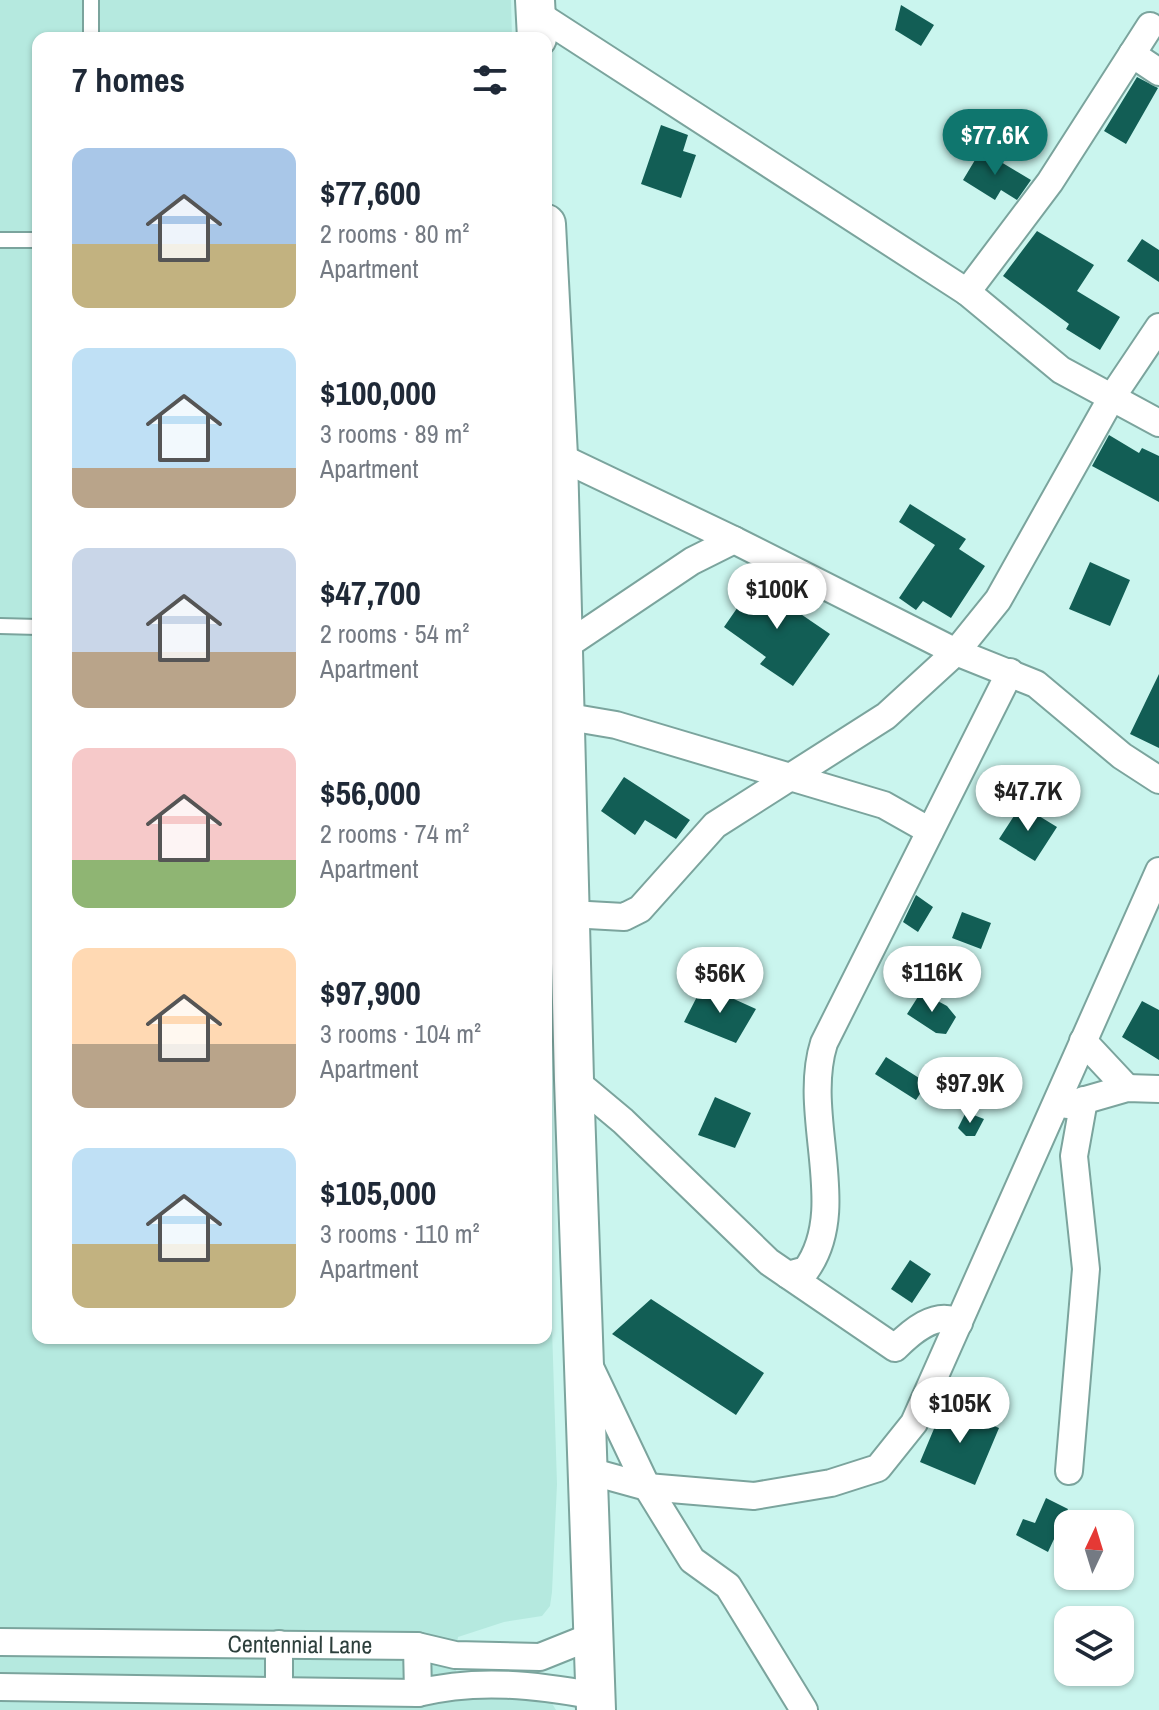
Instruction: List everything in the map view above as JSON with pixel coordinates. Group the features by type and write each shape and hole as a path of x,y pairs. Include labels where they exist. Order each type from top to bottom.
{"street":[{"path":"536,17 967,292 1061,370 1159,423"},
{"path":"967,292 1050,182 1150,26"},
{"path":"1132,54 1159,72"},
{"path":"570,914 624,917 640,909 715,825 786,776 886,716 956,652 998,600 1112,397 1159,327"},
{"path":"552,340 596,1703"},
{"path":"558,456 956,652 1010,672 1055,697 1122,756 1159,780"},
{"path":"564,647 692,561 734,540"},
{"path":"788,1275 806,1270 822,1242 825,1212 814,1090 816,1067 824,1043 1010,672"},
{"path":"563,716 616,725 884,805 930,831"},
{"path":"589,1471 647,1487 754,1496 831,1483 878,1468 914,1423 1159,871"},
{"path":"1083,1041 1127,1088"},
{"path":"574,1080 623,1121 769,1262 895,1348 914,1329 931,1322 952,1319 959,1323"},
{"path":"1053,1110 1127,1088 1159,1089"},
{"path":"1069,1471 1086,1269 1074,1156 1084,1100"},
{"path":"586,1360 647,1487 692,1560 728,1586 804,1710"},
{"name":"Centennial Lane","path":"0,1642 417,1646 455,1655 540,1657 595,1635"},
{"path":"79,1688 81,1643"},
{"path":"279,1644 279,1691"},
{"path":"417,1646 418,1693"},
{"path":"490,1684 491,1656"},
{"path":"540,1657 540,1686"},
{"name":"Centennial Lane","path":"0,1687 418,1693 457,1684 490,1684 540,1686 596,1703"}],"lane":[{"path":"91,0 91,32"},
{"path":"0,240 32,240"},
{"path":"0,626 32,627"}],"shaded area":[{"path":"0,0 511,0 512,32 32,32 32,1344 552,1344 552,1328 557,1484 550,1606 542,1616 504,1622 458,1637 455,1655 457,1684 550,1700 556,1710 0,1710"}],"building":[{"path":"901,5 934,25 921,46 895,30"},
{"path":"1137,77 1158,88 1126,144 1104,131"},
{"path":"661,125 688,135 683,151 696,155 681,198 641,184"},
{"path":"981,150 1031,180 1017,200 1001,190 995,200 963,180"},
{"path":"1037,231 1094,265 1077,291 1120,317 1100,350 1066,329 1069,324 1003,276"},
{"path":"1142,239 1159,250 1159,282 1127,261"},
{"path":"1109,435 1139,453 1142,448 1159,456 1159,502 1092,466"},
{"path":"910,504 966,539 959,549 985,566 951,618 923,601 916,610 899,598 935,545 899,522"},
{"path":"1090,562 1130,580 1110,626 1069,609"},
{"path":"760,575 794,598 789,606 830,634 793,686 760,664 766,657 724,627"},
{"path":"1159,674 1159,748 1130,734"},
{"path":"624,777 690,820 676,839 645,820 635,835 601,811"},
{"path":"1021,805 1057,827 1035,861 999,839"},
{"path":"916,895 933,907 918,932 903,922"},
{"path":"962,912 991,923 981,949 952,938"},
{"path":"703,985 756,1009 736,1043 684,1022"},
{"path":"921,992 947,1006 956,1017 946,1034 936,1033 907,1014"},
{"path":"1142,1001 1159,1010 1159,1060 1122,1037"},
{"path":"886,1057 927,1083 916,1100 875,1074"},
{"path":"715,1097 751,1113 735,1148 698,1135"},
{"path":"966,1112 984,1119 975,1136 966,1136 958,1128"},
{"path":"910,1260 931,1274 912,1303 891,1289"},
{"path":"651,1299 764,1373 736,1415 612,1334"},
{"path":"944,1405 999,1428 975,1485 920,1462"},
{"path":"1046,1498 1068,1509 1054,1510 1054,1539 1048,1552 1016,1535 1023,1519 1035,1523"}]}
